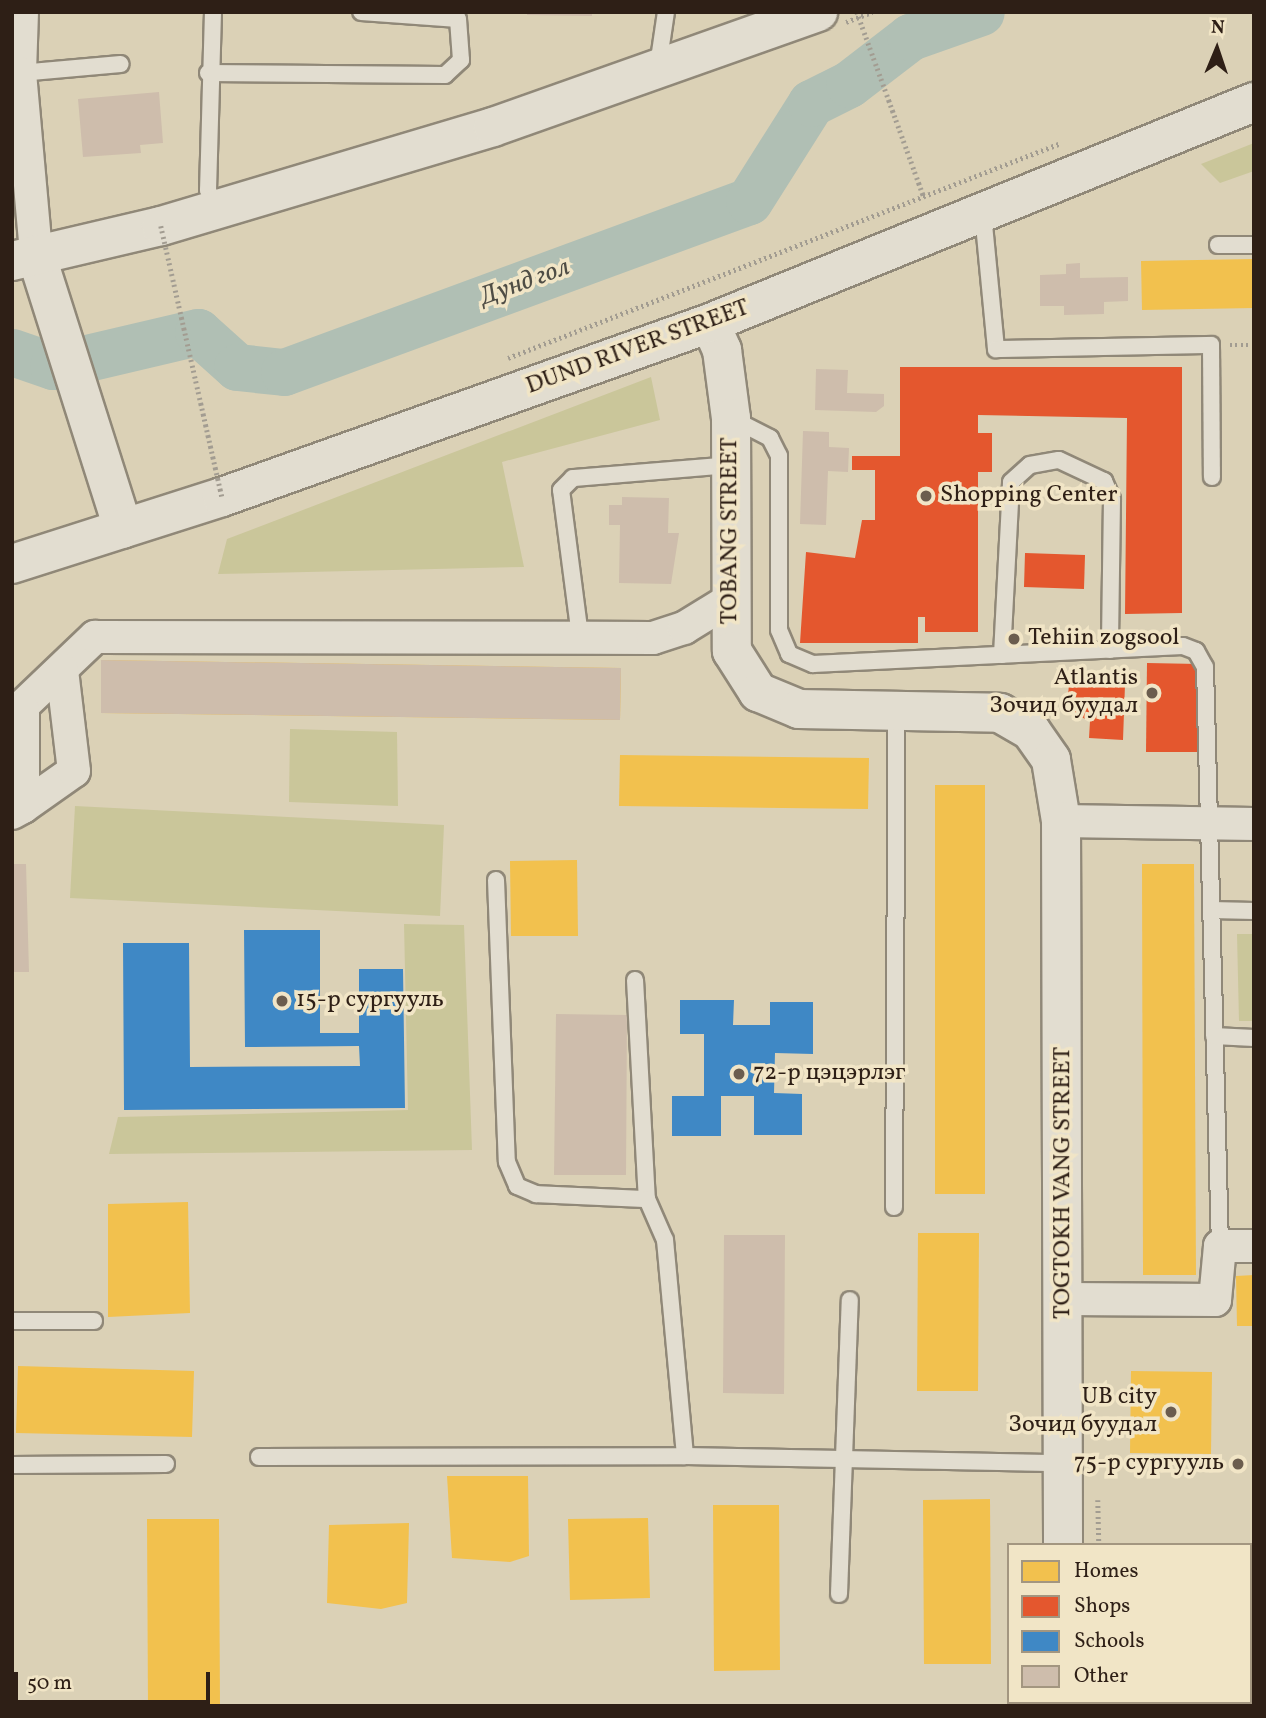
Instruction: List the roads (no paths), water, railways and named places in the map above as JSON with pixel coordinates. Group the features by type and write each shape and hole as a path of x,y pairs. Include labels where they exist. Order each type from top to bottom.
{"street":[{"path":"22,12 20,73 31,266 119,514"},
{"path":"31,266 657,72 818,12"},
{"name":"DUND RIVER STREET","path":"12,564 119,514 219,479 710,323 1254,102"},
{"name":"TOBANG STREET","path":"710,323 722,350 731,418 728,601 732,651 758,692 799,709 897,708 1000,713 1031,731 1051,760 1061,821"},
{"path":"18,810 17,713 95,637 653,638 684,628 728,601"},
{"path":"18,810 74,771 62,670"},
{"path":"1061,821 1254,824"},
{"name":"TOGTOKH VANG STREET","path":"1061,821 1066,1299 1063,1543"},
{"path":"1066,1299 1215,1300 1220,1246 1254,1246"}],"lane":[{"path":"213,12 208,73 208,190 215,208"},
{"path":"208,73 445,75 461,60 458,19 361,12"},
{"path":"657,72 666,12"},
{"path":"20,73 121,64"},
{"path":"983,211 996,349 1211,345 1212,477"},
{"path":"1218,245 1254,245"},
{"path":"731,418 770,438 779,456 779,630 789,654 813,664 1183,646 1196,651 1206,667 1220,1246"},
{"path":"1002,655 1011,482 1030,465 1059,460 1104,481 1112,499 1110,650"},
{"path":"580,636 561,490 573,478 730,465"},
{"path":"894,1208 897,708"},
{"path":"496,880 507,1162 517,1186 537,1194 647,1199"},
{"path":"1211,910 1254,911"},
{"path":"635,981 647,1199 665,1240 685,1456"},
{"path":"1214,1037 1254,1038"},
{"path":"839,1594 850,1300"},
{"path":"12,1321 94,1321"},
{"path":"259,1457 685,1456 1062,1463"},
{"path":"12,1465 166,1464"}],"waterway":[{"name":"Дунд гол","path":"12,352 53,366 198,332 237,367 284,372 749,201 811,103 849,84 910,37 981,12"}],"place":[{"name":"Shopping Center","path":"926,496"},
{"name":"Tehiin zogsool","path":"1014,639"},
{"name":"Atlantis Зочид буудал","path":"1152,693"},
{"name":"15-р сургууль","path":"282,1001"},
{"name":"72-р цэцэрлэг","path":"739,1074"},
{"name":"UB city Зочид буудал","path":"1171,1412"},
{"name":"75-р сургууль","path":"1238,1464"}]}
